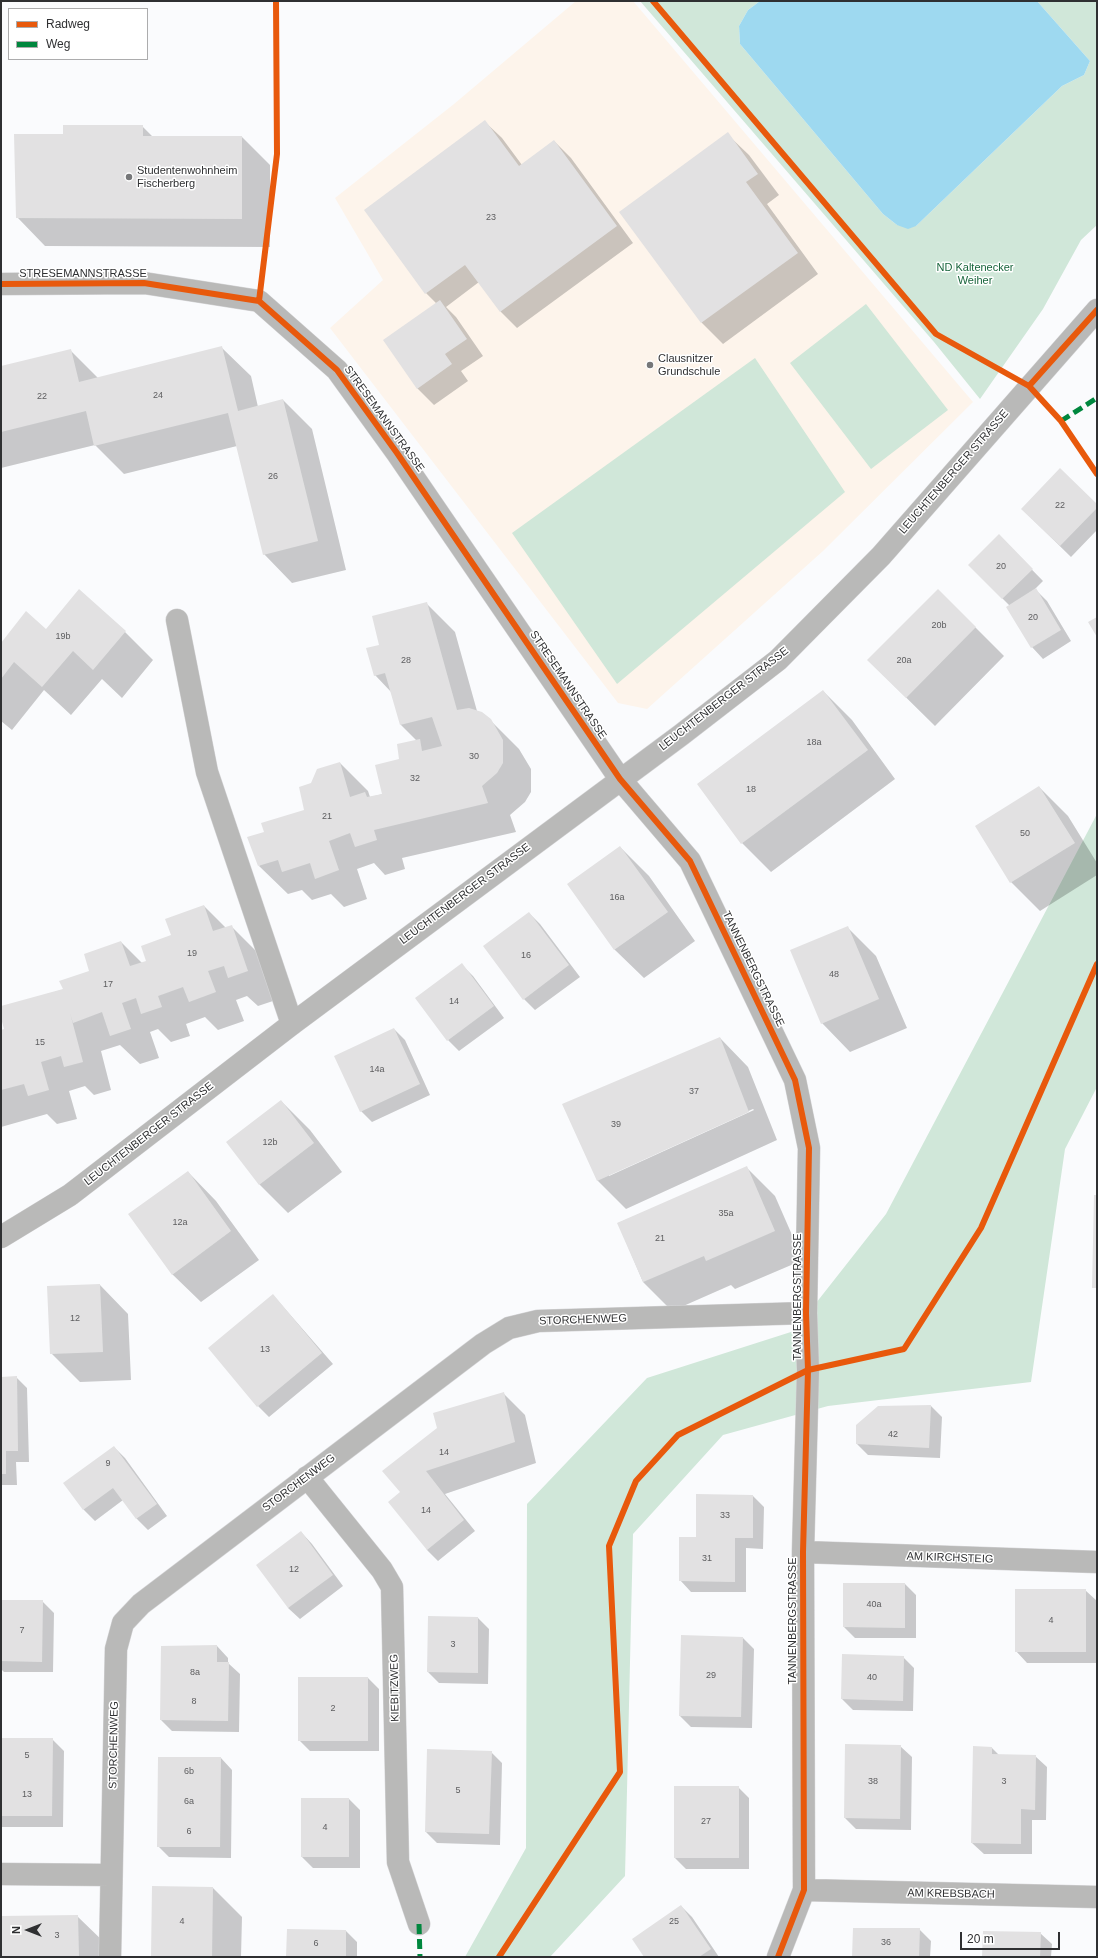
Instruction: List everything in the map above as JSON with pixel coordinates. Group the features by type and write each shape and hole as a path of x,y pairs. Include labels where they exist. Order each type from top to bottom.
{"street":[{"name":"STRESEMANNSTRASSE","path":"1,284 144,283 259,301 337,370 402,460 620,779"},
{"name":"LEUCHTENBERGER STRASSE","path":"1,1237 70,1195 292,1024 620,779 682,735 778,660 881,556 1097,310"},
{"path":"177,620 207,772 292,1024"},
{"name":"TANNENBERGSTRASSE","path":"620,779 690,861 795,1080 809,1148 806,1313 808,1370 803,1552 804,1890 778,1957"},
{"name":"STORCHENWEG","path":"110,1957 116,1649 123,1623 141,1604 483,1344 509,1328 538,1321 806,1313"},
{"name":"KIEBITZWEG","path":"307,1477 382,1570 392,1587 398,1862 419,1924"},
{"name":"AM KIRCHSTEIG","path":"803,1552 1097,1562"},
{"path":"1,1874 111,1875"},
{"name":"AM KREBSBACH","path":"804,1890 1097,1897"}],"shaded area":[{"name":"Clausnitzer Grundschule","path":"576,1 633,1 973,402 823,551 647,709 618,703 330,328 383,280 335,198 454,104"}],"green space":[{"name":"ND Kaltenecker Weiher","path":"640,1 760,1 748,10 739,26 740,44 883,214 897,225 916,226 1062,86 1084,75 1090,61 1037,1 1097,1 1097,225 1081,240 1043,309 980,399 934,342"},
{"path":"866,304 948,410 871,469 790,363"},
{"path":"755,358 845,492 617,684 512,533"},
{"path":"1097,814 1097,1087 1065,1149 1031,1382 828,1406 723,1435 633,1534 625,1876 550,1957 465,1957 526,1848 527,1504 647,1378 794,1331 886,1214"}],"water":[{"path":"760,1 1037,1 1090,61 1084,75 1062,86 916,226 908,229 897,225 883,214 740,44 739,26 748,10"}],"building":[{"path":"485,120 519,166 554,140 617,226 500,312 465,265 425,294 364,210"},
{"name":"Studentenwohnheim Fischerberg","path":"63,125 143,125 143,136 242,136 242,219 16,218 14,134 63,134"},
{"path":"728,132 758,174 746,182 798,253 701,323 619,212"},
{"path":"440,300 467,339 445,354 452,364 417,389 383,340"},
{"path":"222,346 238,411 283,399 318,541 263,555 228,413 94,446 86,411 1,432 1,366 71,349 79,382"},
{"path":"1060,468 1097,504 1097,508 1060,546 1021,509"},
{"path":"999,534 1033,569 1002,599 968,565"},
{"path":"1036,588 1061,630 1031,648 1006,607"},
{"path":"79,589 126,631 93,670 73,651 42,687 14,662 1,679 1,643 26,611 46,629"},
{"path":"938,589 976,627 906,698 867,660"},
{"path":"427,602 457,710 469,708 482,712 491,719 503,740 503,763 497,773 482,786 488,803 374,830 377,840 355,847 350,833 329,841 339,870 315,879 310,863 282,872 278,860 258,866 247,837 264,832 261,823 304,810 299,787 311,783 317,769 340,762 350,797 365,792 367,797 382,794 375,765 399,759 397,744 420,739 422,751 442,746 432,717 400,725 385,673 374,676 366,648 379,645 372,616"},
{"path":"1097,617 1097,637 1088,622"},
{"path":"823,690 868,750 741,844 697,784"},
{"path":"1039,786 1075,843 1010,883 975,826"},
{"path":"620,846 668,912 614,950 567,884"},
{"path":"204,905 213,931 232,925 248,971 228,978 224,966 208,971 216,992 189,1002 183,987 158,996 162,1007 141,1014 136,998 122,1003 131,1029 110,1036 102,1012 73,1023 70,1013 83,1062 64,1067 61,1056 41,1062 49,1090 28,1096 24,1084 1,1090 1,1030 4,1029 1,1018 1,1006 63,989 59,981 89,971 84,954 121,941 130,966 146,961 141,946 171,935 165,919"},
{"path":"529,912 569,965 523,1000 483,946"},
{"path":"848,926 879,999 821,1024 790,950"},
{"path":"462,963 494,1006 447,1041 415,998"},
{"path":"394,1028 420,1084 360,1112 334,1056"},
{"path":"720,1037 749,1112 597,1181 562,1104"},
{"path":"281,1100 314,1143 259,1185 226,1142"},
{"path":"747,1166 775,1231 706,1261 704,1256 643,1282 617,1223"},
{"path":"188,1171 231,1231 172,1275 128,1214"},
{"path":"1094,1195 1097,1195 1097,1288 1092,1288"},
{"path":"100,1284 103,1352 50,1354 47,1286"},
{"path":"273,1294 322,1353 257,1407 208,1348"},
{"path":"17,1376 18,1451 6,1451 6,1474 1,1474 1,1377"},
{"path":"504,1392 515,1442 426,1471 464,1520 427,1550 388,1502 400,1492 382,1471 437,1428 433,1413"},
{"path":"931,1405 929,1448 856,1444 856,1425 878,1406"},
{"path":"114,1446 157,1504 136,1519 113,1488 83,1510 63,1483"},
{"path":"696,1494 753,1495 753,1538 735,1538 735,1582 679,1581 679,1537 696,1537"},
{"path":"301,1531 333,1575 288,1608 256,1565"},
{"path":"843,1583 905,1583 905,1628 843,1627"},
{"path":"1015,1589 1086,1589 1086,1652 1015,1652"},
{"path":"1,1600 43,1600 42,1662 1,1661"},
{"path":"428,1616 478,1617 478,1673 427,1672"},
{"path":"681,1635 743,1637 741,1717 679,1716"},
{"path":"217,1645 217,1662 229,1662 228,1721 160,1720 161,1646"},
{"path":"842,1654 904,1656 903,1701 841,1699"},
{"path":"298,1677 368,1677 368,1741 298,1741"},
{"path":"1,1738 53,1738 52,1816 1,1816"},
{"path":"845,1744 901,1745 900,1819 844,1818"},
{"path":"973,1746 992,1747 992,1754 1036,1755 1035,1810 1021,1809 1021,1844 971,1843"},
{"path":"427,1749 492,1751 489,1834 425,1832"},
{"path":"158,1757 221,1757 220,1847 157,1847"},
{"path":"674,1786 739,1786 739,1858 674,1858"},
{"path":"301,1798 349,1798 349,1857 301,1857"},
{"path":"152,1886 213,1887 212,1957 151,1957"},
{"path":"681,1905 711,1949 699,1957 644,1957 632,1939"},
{"path":"78,1915 79,1957 1,1957 1,1916"},
{"path":"853,1928 920,1928 919,1957 852,1957"},
{"path":"287,1929 346,1930 346,1957 286,1957"},
{"path":"983,1931 1041,1932 1040,1957 982,1957"}],"marked path":[{"path":"1061,421 1097,398"},
{"path":"419,1924 420,1957"}],"cycle path":[{"path":"259,301 277,154 276,1"},
{"path":"653,1 936,334 1029,386 1061,421 1097,474"},
{"path":"1,284 144,283 259,301 337,370 397,453 620,779 690,861 795,1080 809,1148 806,1313 808,1370 803,1552 804,1890 778,1957"},
{"path":"1029,386 1097,310"},
{"path":"499,1957 620,1772 609,1546 636,1481 678,1435 808,1370 904,1349 981,1228 1097,964"}],"place":[{"name":"Studentenwohnheim Fischerberg","path":"129,177"},
{"name":"Clausnitzer Grundschule","path":"650,365"}]}
